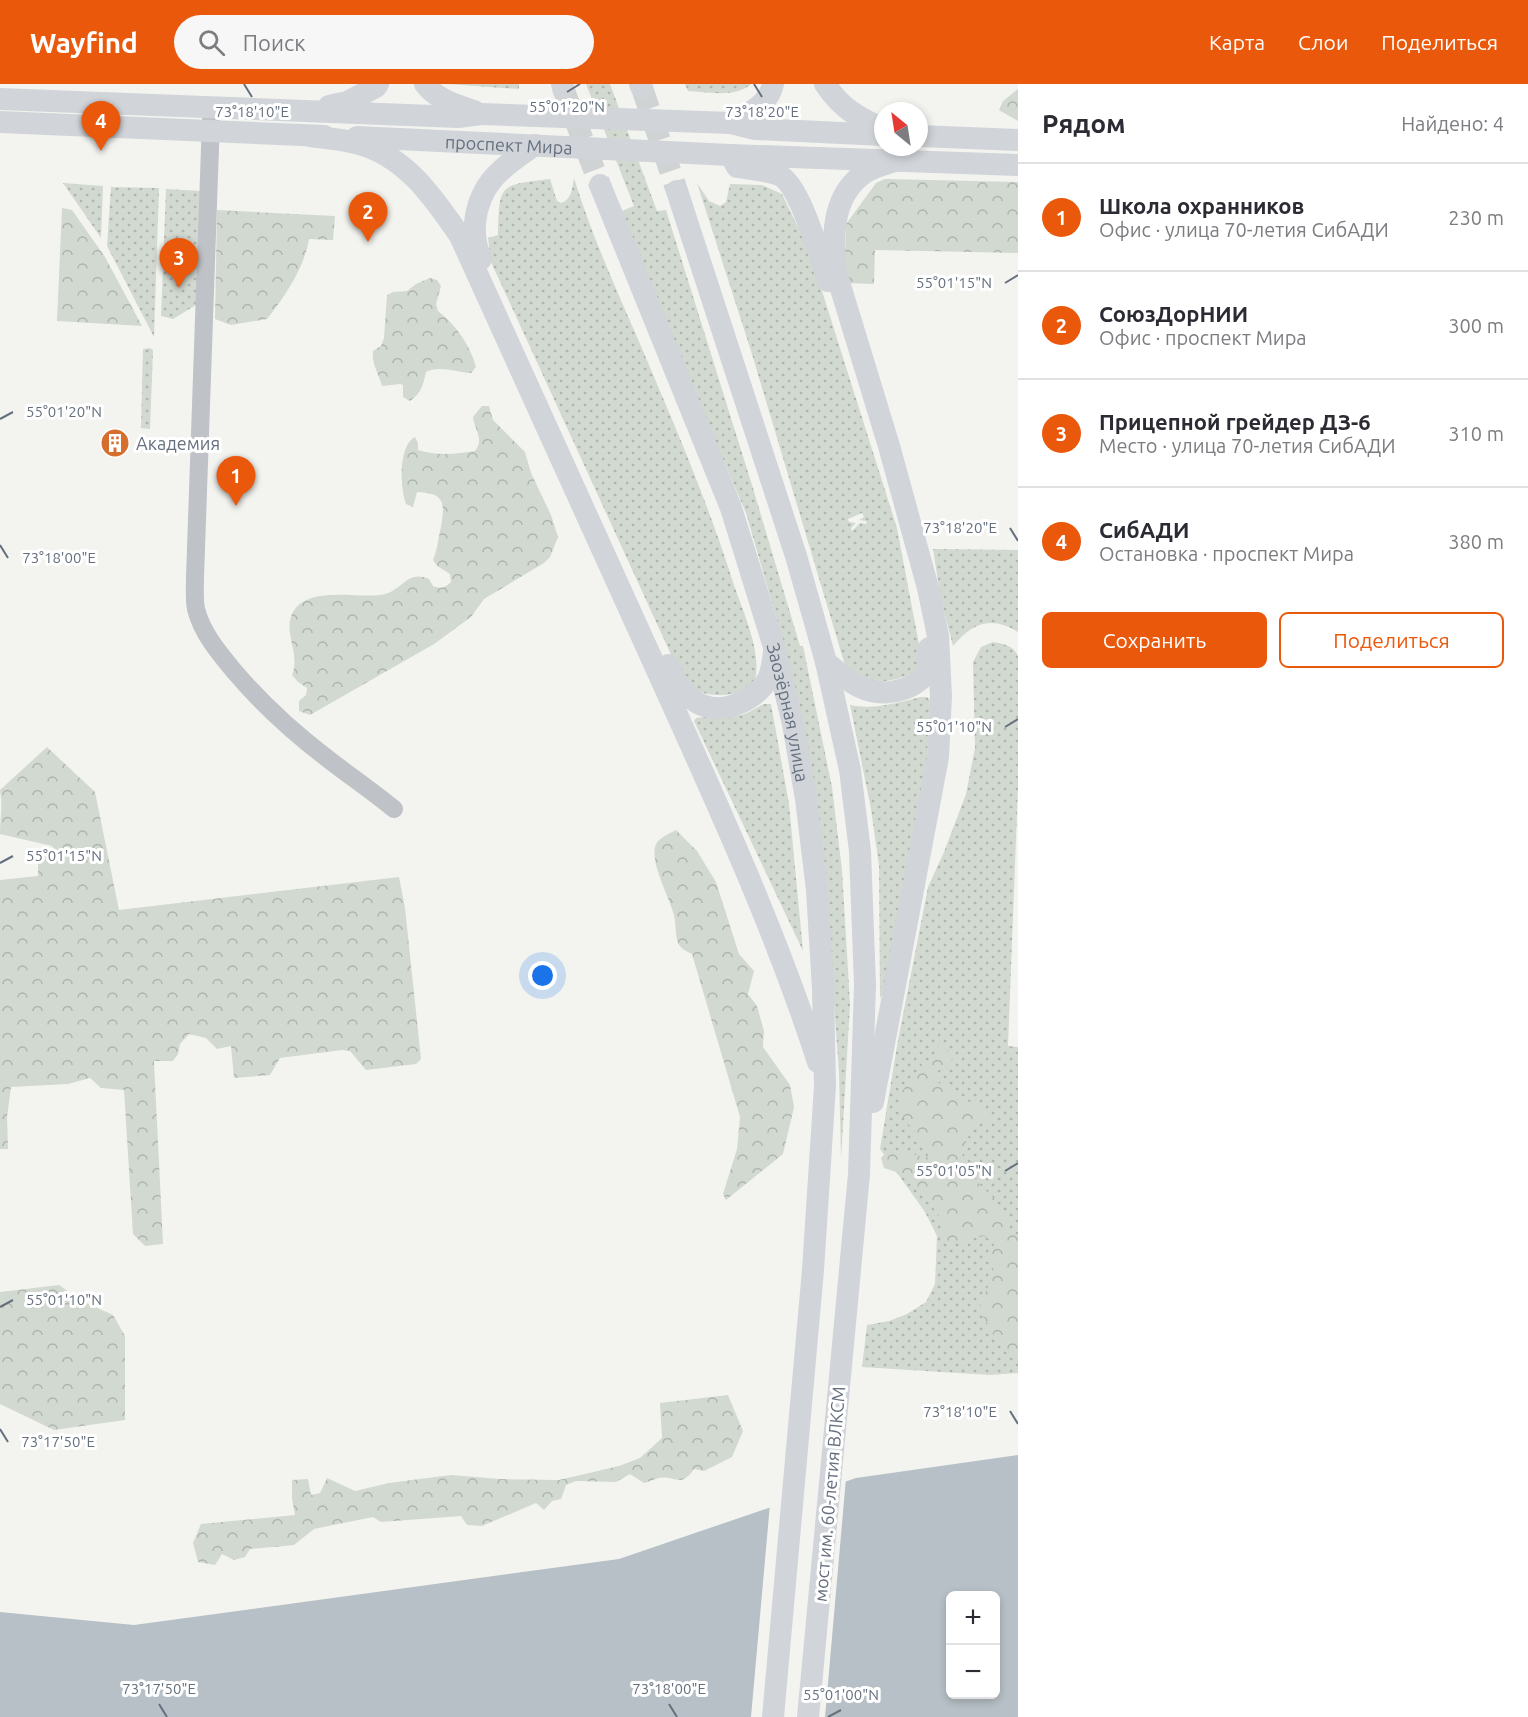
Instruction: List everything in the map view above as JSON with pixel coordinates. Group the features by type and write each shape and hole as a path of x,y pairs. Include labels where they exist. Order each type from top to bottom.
{"main road":[{"path":"308,110 346,102 378,84"},
{"path":"425,84 446,101 481,114"},
{"path":"731,123 761,105 773,84"},
{"path":"825,84 847,110 874,124"},
{"name":"проспект Мира","path":"0,99 212,109 308,110 458,117 481,114 731,123 755,129 874,135"},
{"name":"проспект Мира","path":"0,122 730,155 1018,165"},
{"path":"310,135 357,143 376,150 395,161 426,189 460,237 761,904 825,1086"},
{"path":"928,136 1018,140"},
{"path":"535,145 512,161 486,185 476,216 474,235 478,253 676,683 693,700 708,707 737,704 752,698 765,684 775,650"},
{"path":"730,155 737,166 780,176 803,208 880,447 919,590 930,657 928,672 913,685 891,692 875,693 852,684 826,662"},
{"path":"859,1174 938,756 941,696 938,636 928,588 889,446 835,268 834,227 841,202 866,171 897,160"},
{"name":"Заозёрная улица","path":"600,185 731,508 775,650 795,735 818,890 824,989 825,1086 813,1270"},
{"path":"677,191 796,556 826,662 850,770 860,851 865,986 859,1174"},
{"name":"мост им. 60-летия ВЛКСМ","path":"808,1717 859,1174"},
{"name":"мост им. 60-летия ВЛКСМ","path":"773,1717 813,1270"}],"street":[{"path":"212,109 195,577 196,608 202,625 217,651 250,690 282,721 394,809"}],"green space":[{"path":"447,84 519,84 519,89"},
{"path":"586,84 610,84 657,211 666,210 800,646 803,646 832,787 842,870 850,1004 841,1160 839,1072 834,1004 785,648 746,513 644,276 622,211 634,206"},
{"path":"685,84 751,84 738,91 721,93 688,91"},
{"path":"1018,89 1018,121 999,110 1003,101"},
{"path":"574,178 602,255 698,484 753,639 756,664 754,681 746,689 734,694 709,694 699,691 679,672 491,262 488,238 498,235 499,206 505,190 520,183 550,179 557,201 561,203 569,196"},
{"path":"885,179 1018,182 1018,253 875,250 874,284 844,283 846,224 876,183"},
{"path":"63,183 103,186 101,238"},
{"path":"697,183 709,201 720,206 726,202 730,184 762,185 782,194 809,250 897,528 922,660 914,673 876,683 849,670 844,662 751,351","holes":["862,513 864,517 859,520 866,521 867,524 860,523 852,531 851,528 856,523 849,522 848,519"]},
{"path":"111,187 159,188 154,337 107,246"},
{"path":"166,189 201,191 196,305 173,319 161,316"},
{"path":"62,208 72,210 105,257 142,326 57,321"},
{"path":"217,210 335,216 333,240 309,239 298,271 267,319 231,325 215,319"},
{"path":"430,278 437,280 441,286 436,304 438,311 462,336 476,367 471,373 441,369 426,372 421,389 410,401 403,397 403,385 382,386 374,364 373,351 381,346 384,338 387,295 407,291"},
{"path":"143,349 153,350 150,429 141,428"},
{"path":"482,406 489,406 493,420 525,452 531,473 551,515 558,537 550,557 544,563 484,599 471,617 434,644 310,715 299,711 299,701 306,695 307,688 292,675 294,659 289,627 293,612 300,604 321,596 380,595 394,590 415,577 429,579 433,586 438,587 445,587 451,582 450,574 437,566 433,560 443,506 438,497 417,492 413,507 406,504 402,488 403,458 409,442 415,437 418,450 425,452 446,454 475,451 479,438 473,417"},
{"path":"933,549 1018,550 1018,632 999,624 982,624 967,632 953,646 941,600"},
{"path":"993,642 1011,647 1018,656 1018,787 1008,1046 1018,1047 1018,1373 990,1375 862,1367 867,1325 889,1321 907,1314 926,1302 935,1284 937,1236 925,1212 880,1149 898,1040 928,887 966,794 975,748 973,662 981,647"},
{"path":"927,697 930,700 927,762 884,992 880,998 879,866 871,809 850,705 877,706"},
{"path":"764,704 771,704 789,804 803,951 694,721 702,717 742,715"},
{"path":"47,747 95,792 119,910 399,877 405,908 421,1059 416,1064 366,1070 350,1051 342,1050 280,1058 270,1075 234,1078 231,1046 217,1049 206,1038 189,1034 180,1044 178,1054 173,1061 154,1061 163,1244 145,1246 133,1234 124,1090 101,1088 90,1078 68,1084 11,1087 7,1117 8,1149 0,1149 0,880 38,876 38,858 56,852 52,846 0,834 0,790"},
{"path":"676,830 697,851 716,882 739,954 754,971 748,994 757,1006 764,1031 763,1047 790,1085 794,1107 783,1154 726,1200 723,1194 737,1149 740,1117 692,954 678,943 674,915 654,854 658,841"},
{"path":"940,1044 954,1056 948,1065 936,1072 939,1083 968,1101 985,1108 991,1119 978,1125 970,1134 962,1159 979,1184 995,1199 1005,1216 1011,1235 1018,1235 1018,1359 1007,1353 994,1336 983,1316 980,1303 995,1272 986,1257 995,1243 984,1236 947,1244 940,1241 944,1223 911,1177 884,1168 881,1158 888,1150 907,1152 925,1158 931,1152 897,1110 900,1094 923,1063 935,1058"},
{"path":"59,1285 82,1301 113,1315 125,1336 125,1420 54,1430 0,1404 0,1292"},
{"path":"728,1395 743,1431 732,1457 704,1471 694,1469 681,1480 659,1478 644,1483 630,1474 616,1482 576,1481 566,1485 561,1499 552,1501 544,1510 536,1503 482,1526 467,1525 461,1516 381,1522 373,1517 314,1529 294,1545 250,1549 245,1557 234,1560 222,1554 215,1565 198,1562 193,1543 201,1524 295,1515 292,1480 308,1479 311,1495 320,1493 327,1478 355,1491 389,1483 451,1475 559,1480 619,1466 640,1458 662,1438 660,1403"}],"shaded area":[{"path":"1018,1455 1018,1717 0,1717 0,1612 134,1625 619,1559 856,1478"}],"pier":[{"path":"846,1478 825,1717 751,1717 770,1504"}],"tunnel":[{"path":"563,88 600,185"},
{"path":"642,88 677,191"}],"place":[{"name":"СибАДИ","path":"101,151"},
{"name":"СоюзДорНИИ","path":"368,242"},
{"name":"Прицепной грейдер ДЗ-6","path":"179,288"},
{"name":"Академия","path":"115,443"},
{"name":"Школа охранников","path":"236,506"}]}
